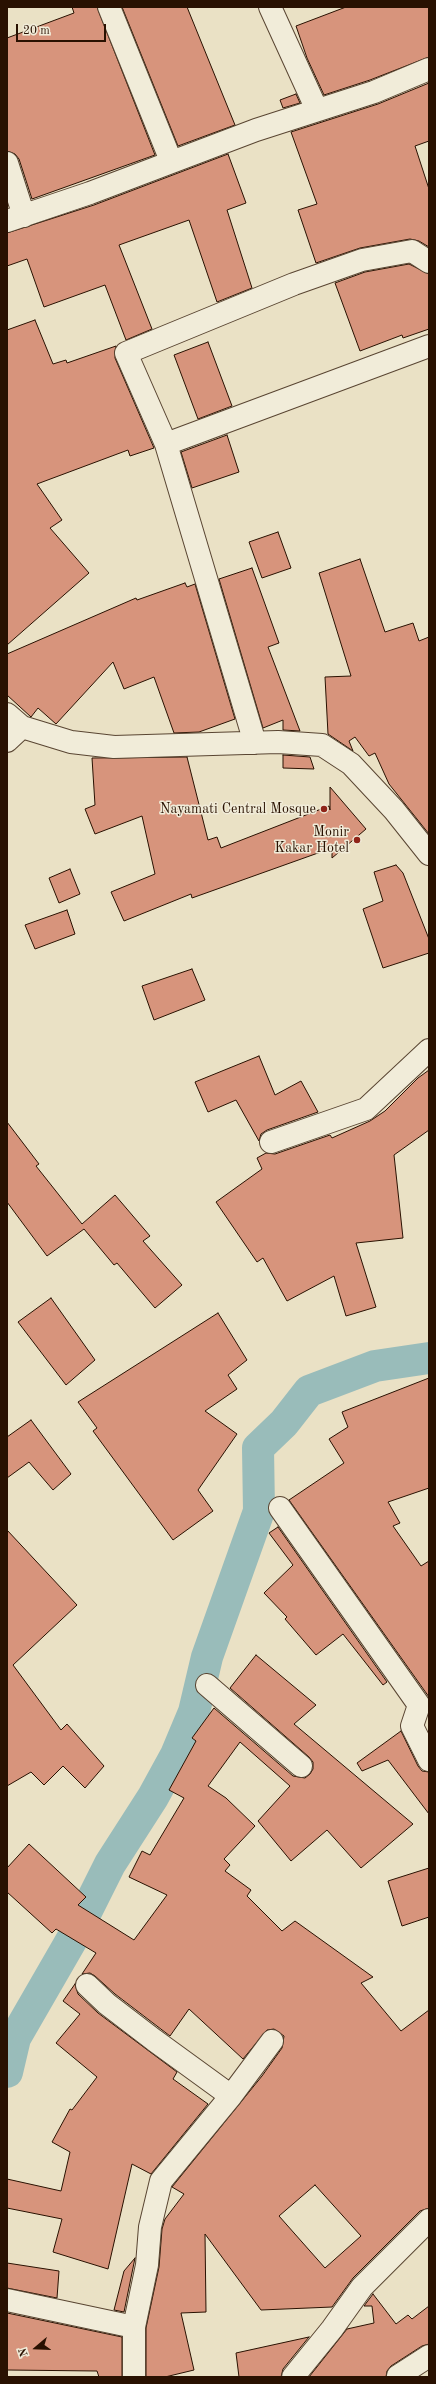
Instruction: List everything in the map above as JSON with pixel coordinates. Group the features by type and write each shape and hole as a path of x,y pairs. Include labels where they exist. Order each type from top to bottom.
{"street":[{"path":"109,7 171,161"},
{"path":"270,7 317,110"},
{"path":"7,164 16,219 90,194 171,161 317,110 374,92 429,70"},
{"path":"255,743 166,444 126,352 294,284 362,260 412,251 429,262"},
{"path":"166,444 429,346"},
{"path":"12,727 71,742 114,747 255,743 322,745 351,764 394,810 429,854"},
{"path":"271,1142 366,1109 429,1050"},
{"path":"280,1508 419,1705 412,1726 429,1760"},
{"path":"207,1685 300,1766"},
{"path":"87,1985 107,2004 231,2096"},
{"path":"134,2377 134,2327 138,2299 147,2265 150,2227 161,2181 231,2096 272,2041"},
{"path":"293,2377 362,2287 429,2220"},
{"path":"7,2300 134,2327"},
{"path":"398,2376 429,2356"}],"building":[{"path":"72,7 97,7 155,155 32,199 19,159 15,154 7,151 7,38 74,13"},
{"path":"122,7 187,7 235,125 178,146"},
{"path":"346,7 429,7 429,57 370,80 324,95 307,58 296,26"},
{"path":"429,83 429,141 415,146 429,189 429,247 419,241 410,239 360,248 316,263 298,210 317,204 291,132 378,104"},
{"path":"296,94 300,103 283,108 280,100"},
{"path":"228,154 246,203 227,210 252,288 217,302 189,220 119,245 152,329 126,340 105,285 44,307 27,259 7,266 7,233 94,205"},
{"path":"409,264 429,274 429,329 403,338 402,335 360,351 335,283 365,272"},
{"path":"35,320 53,364 66,360 67,363 116,346 115,358 154,448 130,456 128,450 37,484 62,520 50,528 89,573 7,645 7,330"},
{"path":"208,342 232,406 198,419 174,355"},
{"path":"227,435 239,472 192,488 181,452"},
{"path":"278,532 291,568 262,578 249,542"},
{"path":"360,559 385,632 413,623 419,641 429,637 429,834 389,784 375,753 369,756 355,737 349,741 353,751 328,734 325,677 351,676 319,573"},
{"path":"252,568 279,643 268,647 300,731 283,730 283,720 263,728 219,579"},
{"path":"185,583 187,587 195,584 235,719 199,732 174,733 154,677 124,689 113,662 56,724 38,708 31,717 7,695 7,654 136,598 137,600"},
{"path":"283,755 310,757 314,769 283,768"},
{"path":"187,757 208,840 217,837 221,848 329,806 330,810 330,787 366,829 332,858 332,848 192,898 191,894 124,921 111,892 155,874 142,816 95,834 85,809 95,805 92,758"},
{"path":"396,865 403,873 429,939 429,953 383,968 363,909 383,901 374,872"},
{"path":"70,869 80,894 59,903 49,878"},
{"path":"67,910 75,934 35,949 25,925"},
{"path":"192,969 205,1000 154,1020 142,986"},
{"path":"259,1056 275,1095 301,1081 318,1112 267,1130 261,1134 259,1141 236,1100 208,1112 195,1082"},
{"path":"429,1070 429,1130 394,1155 403,1238 356,1243 376,1307 346,1316 334,1276 287,1301 263,1258 257,1262 216,1202 262,1169 257,1158 266,1153 275,1154 330,1135 332,1138 370,1121 385,1111 418,1078"},
{"path":"7,1122 39,1164 36,1166 82,1224 115,1195 150,1236 143,1241 182,1285 155,1308 117,1263 114,1265 84,1229 47,1256 7,1202"},
{"path":"51,1298 95,1360 66,1385 18,1322"},
{"path":"218,1313 247,1360 228,1375 237,1389 205,1411 237,1434 198,1490 213,1511 173,1540 93,1431 97,1428 78,1402"},
{"path":"429,1378 429,1488 388,1502 400,1523 393,1526 421,1566 429,1561 429,1697 289,1500 344,1463 329,1439 348,1427 342,1412"},
{"path":"31,1420 71,1474 53,1490 29,1462 7,1478 7,1437"},
{"path":"278,1527 387,1682 383,1685 343,1634 316,1655 285,1619 287,1617 264,1593 293,1565 269,1533"},
{"path":"7,1530 77,1605 13,1665 61,1730 67,1724 104,1766 85,1788 63,1766 44,1785 31,1772 7,1786"},
{"path":"256,1655 316,1705 294,1724 413,1824 361,1868 327,1830 291,1861 258,1821 290,1786 240,1742 208,1786 226,1798 255,1826 224,1859 230,1865 225,1871 251,1890 247,1896 282,1931 295,1921 373,1977 361,1983 401,2031 429,2010 429,2208 420,2211 353,2278 332,2307 261,2310 205,2234 206,2312 181,2313 194,2370 165,2377 146,2377 146,2328 159,2267 162,2229 165,2219 184,2194 172,2187 262,2076 282,2048 284,2036 274,2029 267,2030 243,2059 189,2009 170,2036 115,1994 95,1976 90,1973 82,1974 96,1953 56,1929 52,1933 7,1892 7,1868 29,1844 86,1897 78,1905 134,1940 167,1895 129,1877 142,1851 150,1855 184,1798 169,1790 196,1741 192,1738 214,1708 293,1776 305,1778 313,1769 313,1762 309,1757 230,1688","holes":["315,2185 361,2236 325,2268 279,2216"]},
{"path":"401,1731 418,1766 422,1771 429,1772 429,1814 388,1760 362,1771 357,1763"},
{"path":"429,1868 429,1917 402,1926 388,1881"},
{"path":"75,1984 78,1994 98,2013 177,2072 173,2079 208,2104 151,2174 132,2164 108,2269 53,2252 62,2219 7,2208 7,2179 61,2191 70,2152 52,2142 70,2109 72,2110 97,2077 56,2043 80,2014 63,2001"},
{"path":"135,2258 124,2312 114,2310 124,2271"},
{"path":"7,2263 59,2271 57,2298 7,2288"},
{"path":"373,2294 396,2324 408,2315 412,2319 429,2306 429,2344 422,2346 391,2366 387,2371 386,2377 309,2377 347,2329 374,2323 372,2306 364,2306"},
{"path":"7,2313 122,2337 122,2377 99,2377 97,2371 7,2370"},
{"path":"309,2337 283,2369 281,2377 239,2377 236,2353"}],"waterway":[{"path":"7,2072 15,2038 75,1934 110,1864 153,1797 176,1755 194,1712 207,1657 259,1511 258,1448 284,1423 309,1391 375,1366 429,1358"}],"place":[{"name":"Nayamati Central Mosque","path":"324,809"},
{"name":"Monir Kakar Hotel","path":"357,840"}]}
